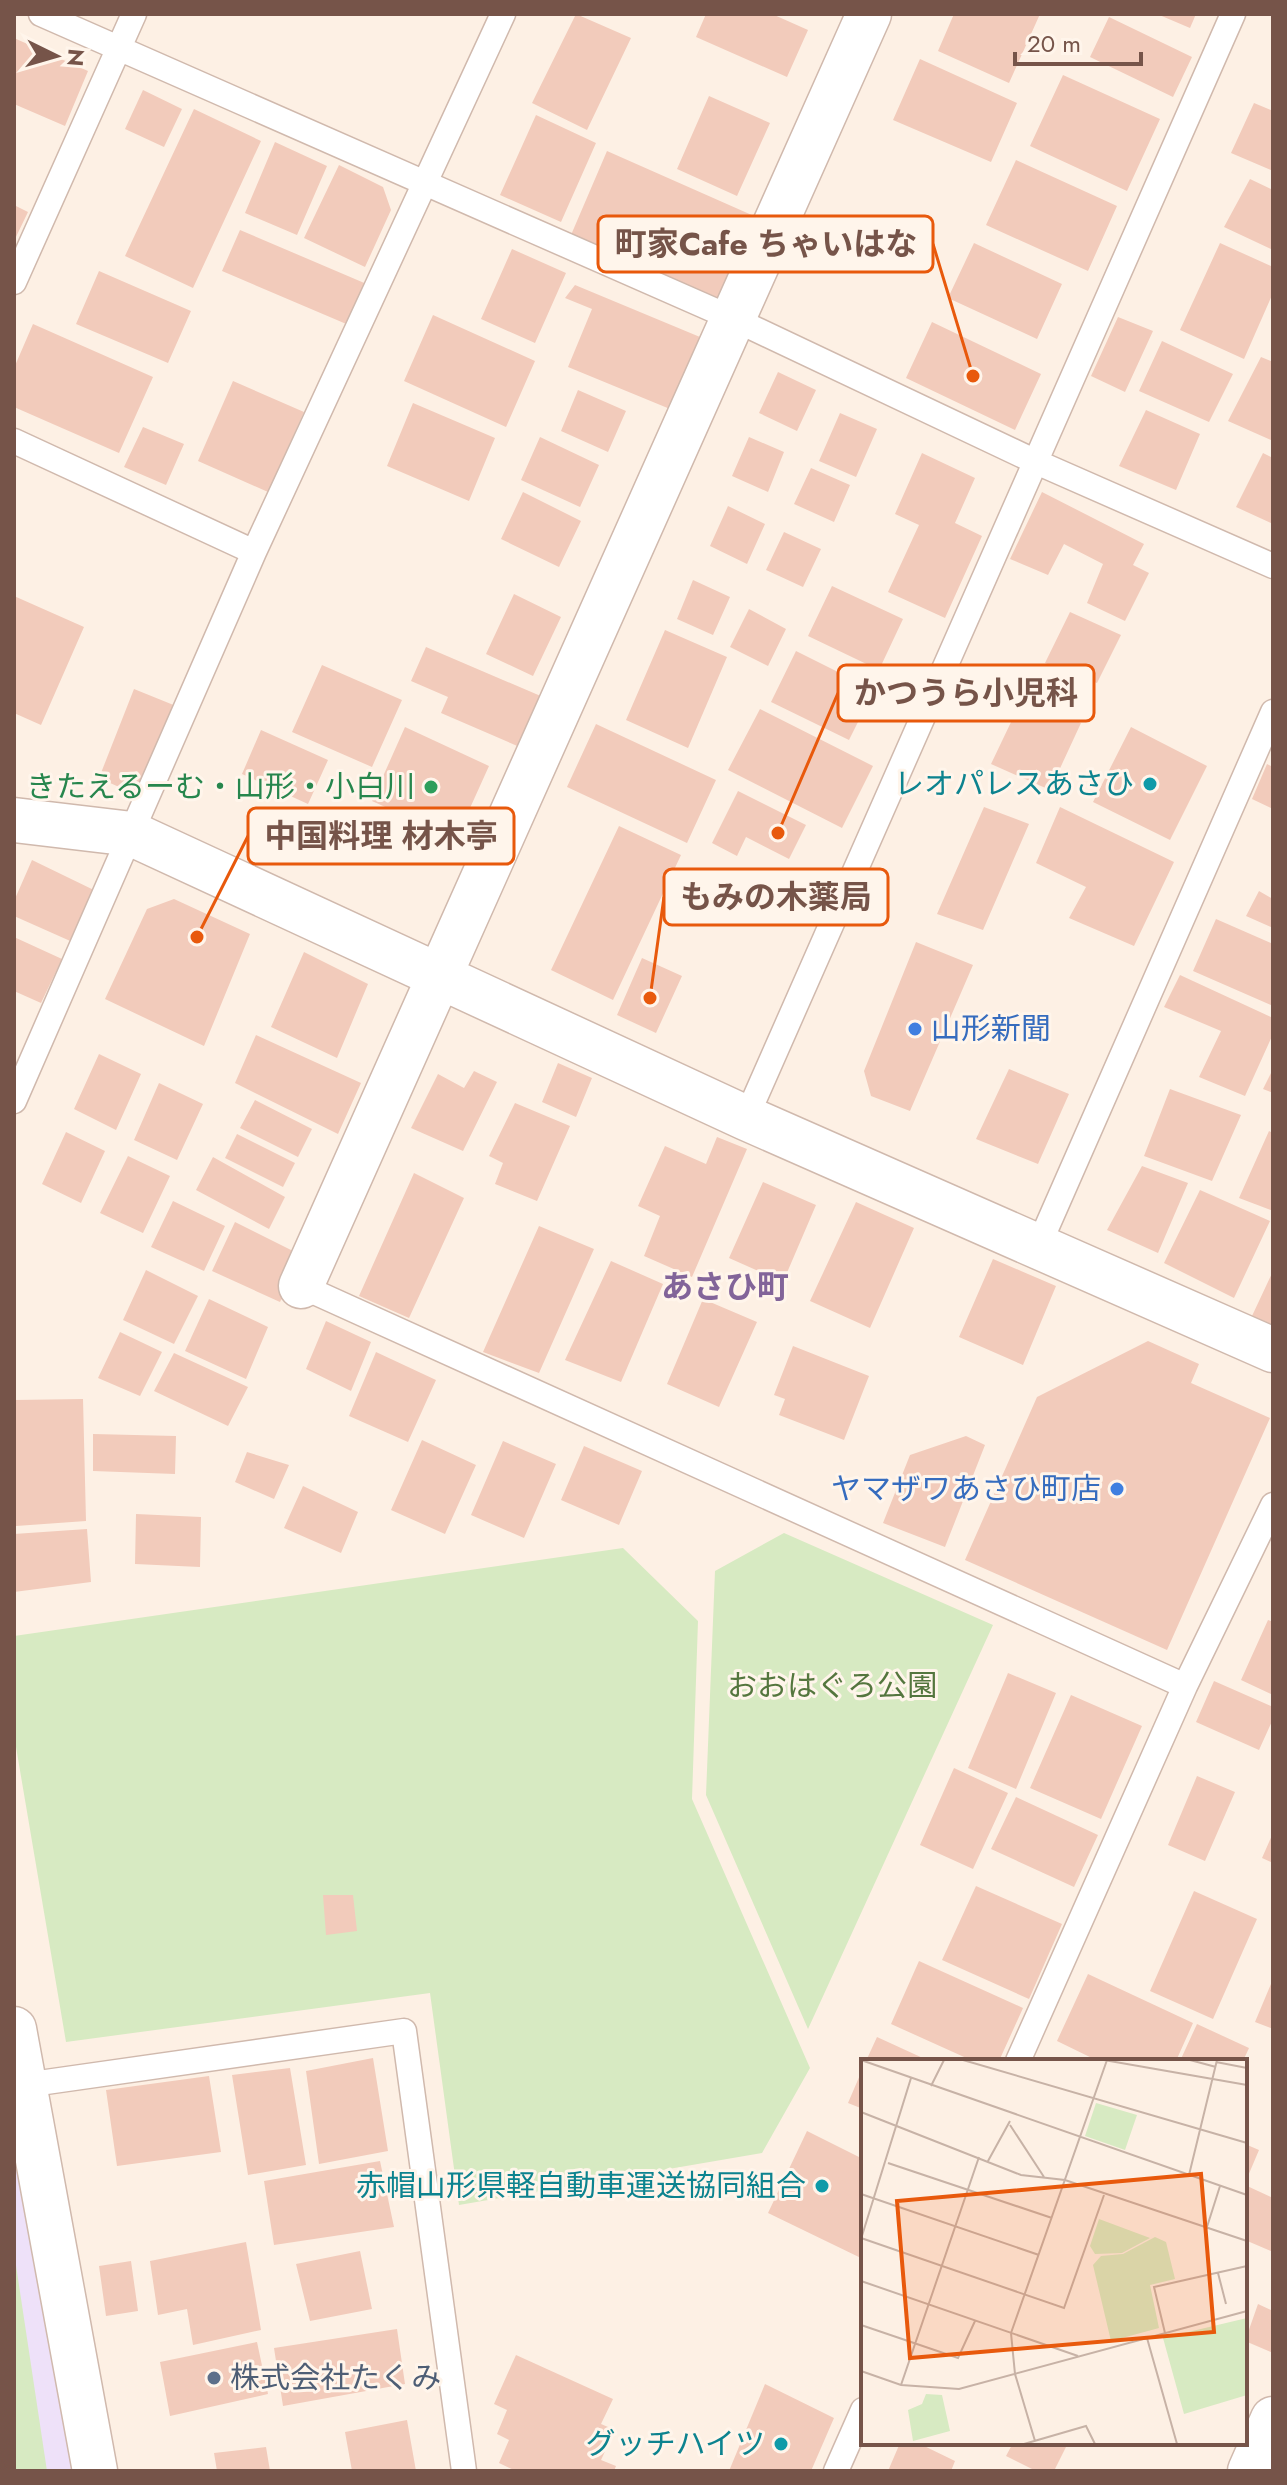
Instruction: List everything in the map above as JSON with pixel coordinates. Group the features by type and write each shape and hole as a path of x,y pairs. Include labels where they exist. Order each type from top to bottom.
{"street":[{"path":"301,1286 869,14"},
{"path":"14,820 132,834 746,1118 1273,1350"},
{"path":"14,2029 95,2471"},
{"path":"1250,2471 1273,2419"}],"lane":[{"path":"41,14 734,319 1034,461 1273,566"},
{"path":"14,282 134,14"},
{"path":"14,1101 254,552 503,14"},
{"path":"746,1118 1233,14"},
{"path":"14,441 254,552"},
{"path":"1038,1247 1273,712"},
{"path":"301,1286 1185,1686"},
{"path":"1019,2059 1185,1686 1273,1505"},
{"path":"25,2085 404,2031 464,2471"},
{"path":"836,2471 861,2415"}],"shaded area":[{"path":"14,2155 72,2471 14,2471"}],"green space":[{"name":"おおはぐろ公園","path":"784,1533 993,1625 808,2029 706,1795 715,1571"},
{"path":"623,1548 698,1621 692,1799 810,2068 762,2153 459,2205 430,1993 66,2042 14,1735 14,1636"},
{"path":"14,2252 47,2471 14,2471"}],"building":[{"path":"576,14 631,38 587,130 532,103"},
{"path":"706,14 772,14 808,30 787,77 696,37"},
{"path":"954,14 1040,14 1009,83 938,51"},
{"path":"1157,14 1196,14 1190,28"},
{"path":"1109,17 1192,57 1173,97 1090,57"},
{"path":"14,38 88,71 65,126 14,104"},
{"path":"920,59 1017,103 991,162 893,120"},
{"path":"1063,75 1160,119 1127,191 1030,146"},
{"path":"143,90 182,109 164,147 125,129"},
{"path":"709,96 770,123 737,196 677,169"},
{"path":"1254,103 1273,111 1273,171 1231,153"},
{"path":"194,109 261,141 193,288 125,256"},
{"path":"536,115 596,143 561,222 500,195"},
{"path":"275,142 327,166 297,235 245,213"},
{"path":"607,151 754,216 718,300 571,235"},
{"path":"1016,160 1117,206 1088,271 986,225"},
{"path":"339,165 383,187 391,210 365,267 304,238"},
{"path":"1250,179 1273,190 1273,250 1224,227"},
{"path":"14,205 28,212 14,241"},
{"path":"240,230 369,285 351,326 222,271"},
{"path":"974,243 1062,284 1037,339 948,298"},
{"path":"1220,243 1273,267 1273,293 1244,359 1180,330"},
{"path":"512,249 566,273 535,343 481,319"},
{"path":"99,271 191,311 168,363 76,324"},
{"path":"575,285 700,337 670,409 568,367 592,309 565,298"},
{"path":"433,315 535,361 506,427 404,381"},
{"path":"1118,317 1153,331 1125,392 1091,376"},
{"path":"932,322 1041,374 1015,430 906,378"},
{"path":"33,324 153,377 119,453 14,407 14,368"},
{"path":"1162,341 1233,374 1209,422 1139,391"},
{"path":"1261,357 1273,362 1273,441 1228,421"},
{"path":"778,372 816,390 797,431 759,413"},
{"path":"233,381 304,412 268,492 198,461"},
{"path":"578,390 626,411 608,452 561,431"},
{"path":"413,403 495,438 469,501 387,466"},
{"path":"1146,410 1200,434 1176,490 1119,466"},
{"path":"840,413 877,429 856,477 819,461"},
{"path":"143,427 184,444 166,485 124,467"},
{"path":"540,437 599,465 580,507 521,480"},
{"path":"749,437 784,452 768,492 732,476"},
{"path":"922,453 975,478 955,523 982,536 945,618 888,592 919,525 895,514"},
{"path":"1263,453 1273,458 1273,524 1236,507"},
{"path":"811,468 850,485 834,522 794,504"},
{"path":"523,492 581,521 559,567 501,539"},
{"path":"1042,492 1144,544 1133,565 1149,573 1125,621 1087,603 1103,564 1064,544 1048,575 1010,559"},
{"path":"728,506 765,524 747,564 710,546"},
{"path":"784,532 821,549 803,587 766,570"},
{"path":"693,580 730,597 713,635 677,619"},
{"path":"832,586 903,619 879,670 808,636"},
{"path":"514,594 561,617 533,676 486,654"},
{"path":"14,596 84,627 41,725 14,713"},
{"path":"749,609 786,629 768,666 730,647"},
{"path":"1070,612 1121,635 1097,683 1045,663"},
{"path":"665,630 727,657 688,748 626,720"},
{"path":"426,647 543,697 522,748 441,713 448,697 411,681"},
{"path":"796,651 874,690 849,740 771,702"},
{"path":"322,665 402,700 372,767 292,732"},
{"path":"134,689 176,706 139,796 99,778"},
{"path":"1023,697 1081,723 1050,790 991,764"},
{"path":"760,709 873,766 842,828 728,770"},
{"path":"596,724 716,780 687,843 567,787"},
{"path":"405,727 489,766 456,839 372,801"},
{"name":"レオパレスあさひ","path":"1131,727 1207,766 1170,840 1093,802"},
{"path":"261,730 328,760 308,804 242,774"},
{"path":"1267,764 1273,767 1273,809 1252,799"},
{"path":"738,791 806,825 789,859 746,837 737,856 712,843"},
{"path":"984,807 1029,824 983,930 937,914"},
{"path":"1060,807 1174,862 1134,946 1069,918 1086,887 1036,863"},
{"path":"619,826 681,855 613,1000 551,970"},
{"path":"32,860 100,893 77,944 14,916 14,901"},
{"path":"1259,891 1273,899 1273,928 1246,916"},
{"path":"174,899 250,934 204,1046 105,999 147,909"},
{"path":"1216,919 1273,944 1273,1006 1193,971"},
{"path":"14,937 62,959 41,1003 14,991"},
{"path":"916,942 973,965 910,1111 871,1096 864,1071"},
{"path":"304,952 368,984 337,1058 271,1027"},
{"path":"642,958 682,976 656,1033 617,1015"},
{"path":"1180,975 1273,1018 1273,1034 1245,1096 1199,1077 1221,1031 1164,1007"},
{"path":"256,1035 361,1083 338,1134 235,1083"},
{"path":"99,1054 141,1074 116,1130 74,1109"},
{"path":"558,1063 592,1078 576,1117 542,1102"},
{"path":"1009,1069 1069,1094 1038,1164 976,1139"},
{"path":"1273,1069 1273,1093 1263,1089"},
{"path":"474,1071 497,1082 463,1151 411,1128 438,1074 464,1088"},
{"path":"159,1083 203,1104 177,1160 134,1140"},
{"path":"1170,1089 1241,1115 1212,1181 1144,1156"},
{"path":"255,1100 312,1129 298,1157 240,1128"},
{"path":"515,1103 570,1126 537,1201 495,1184 503,1163 489,1156"},
{"path":"1269,1131 1273,1133 1273,1211 1239,1198"},
{"path":"66,1132 105,1151 81,1203 42,1184"},
{"path":"237,1134 295,1163 283,1187 225,1158"},
{"path":"717,1137 747,1149 692,1277 644,1256 660,1216 638,1206 665,1146 706,1164"},
{"path":"128,1156 170,1176 143,1233 100,1213"},
{"path":"213,1157 285,1197 269,1229 196,1190"},
{"path":"1142,1166 1188,1183 1158,1253 1107,1230"},
{"path":"414,1173 464,1198 409,1318 359,1296"},
{"path":"763,1182 816,1205 783,1282 729,1258"},
{"path":"1200,1190 1270,1221 1234,1298 1164,1263"},
{"path":"173,1201 225,1226 204,1271 151,1247"},
{"path":"856,1202 914,1228 870,1328 810,1301"},
{"path":"235,1222 303,1256 280,1302 212,1271"},
{"path":"539,1226 594,1249 539,1373 483,1352"},
{"path":"993,1259 1056,1286 1023,1365 959,1337"},
{"path":"611,1261 663,1284 621,1382 565,1360"},
{"path":"146,1270 198,1296 174,1344 123,1320"},
{"path":"1273,1271 1273,1325 1252,1316"},
{"path":"209,1299 268,1327 246,1379 185,1351"},
{"path":"703,1299 757,1322 719,1407 667,1384"},
{"path":"326,1321 371,1342 351,1391 306,1369"},
{"path":"120,1332 162,1352 140,1396 98,1378"},
{"name":"ヤマザワあさひ町店","path":"1148,1341 1199,1364 1191,1383 1270,1418 1167,1650 965,1560 1037,1397"},
{"path":"793,1346 869,1376 844,1440 779,1415 785,1399 774,1395"},
{"path":"376,1352 436,1380 408,1442 349,1416"},
{"path":"174,1353 248,1387 228,1426 154,1391"},
{"path":"83,1399 86,1521 16,1526 14,1400"},
{"path":"93,1434 176,1436 175,1474 93,1471"},
{"path":"966,1436 985,1445 945,1547 883,1523 910,1455"},
{"path":"422,1440 476,1465 445,1534 391,1510"},
{"path":"503,1441 556,1464 524,1538 471,1515"},
{"path":"584,1446 642,1471 619,1525 561,1500"},
{"path":"247,1452 289,1465 274,1499 235,1482"},
{"path":"303,1486 358,1512 341,1553 284,1528"},
{"path":"136,1514 201,1517 200,1567 135,1564"},
{"path":"87,1529 91,1582 14,1592 14,1534"},
{"path":"1268,1620 1273,1622 1273,1695 1241,1680"},
{"path":"1008,1673 1056,1693 1016,1789 968,1768"},
{"path":"1214,1681 1273,1707 1273,1719 1259,1750 1196,1722"},
{"path":"1071,1695 1142,1726 1101,1819 1030,1788"},
{"path":"954,1768 1008,1793 973,1869 920,1845"},
{"path":"1197,1776 1235,1792 1205,1861 1168,1845"},
{"path":"1016,1797 1098,1835 1074,1887 991,1849"},
{"path":"1273,1833 1273,1863 1262,1858"},
{"path":"976,1886 1062,1924 1029,1999 942,1960"},
{"path":"1194,1891 1257,1919 1213,2019 1150,1991"},
{"path":"323,1895 353,1895 357,1931 326,1935"},
{"path":"919,1961 1023,2008 1000,2059 969,2059 891,2024"},
{"path":"1088,1974 1193,2023 1177,2059 1094,2059 1057,2041"},
{"path":"1273,1979 1273,2029 1255,2022"},
{"path":"1197,2024 1249,2048 1244,2059 1181,2059"},
{"path":"877,2037 925,2059 867,2059"},
{"path":"373,2058 388,2151 319,2164 306,2071"},
{"path":"290,2068 306,2165 248,2175 232,2075"},
{"path":"861,2073 861,2108 848,2103"},
{"path":"209,2076 221,2152 117,2166 106,2090"},
{"name":"赤帽山形県軽自動車運送協同組合","path":"807,2131 861,2158 861,2258 768,2213"},
{"path":"1247,2145 1259,2150 1247,2176"},
{"path":"380,2161 394,2227 274,2245 264,2181"},
{"path":"1247,2186 1273,2198 1273,2252 1247,2241"},
{"path":"246,2242 261,2330 193,2345 187,2309 158,2315 150,2261"},
{"path":"360,2251 372,2309 310,2321 296,2264"},
{"path":"131,2261 138,2311 106,2316 99,2266"},
{"path":"1258,2304 1273,2311 1273,2353 1247,2342"},
{"path":"397,2329 405,2384 283,2406 274,2348"},
{"name":"株式会社たくみ","path":"257,2342 268,2394 170,2416 160,2362"},
{"path":"516,2355 613,2399 601,2424 615,2430 601,2460 616,2466 614,2471 516,2471 499,2463 509,2440 497,2434 507,2410 494,2404"},
{"name":"グッチハイツ","path":"765,2384 834,2418 811,2471 729,2471"},
{"path":"407,2420 416,2471 352,2471 345,2432"},
{"path":"899,2445 922,2445 955,2461 951,2471 888,2471"},
{"path":"1012,2445 1067,2445 1054,2471 1036,2471 1006,2456"},
{"path":"266,2447 270,2471 217,2471 214,2453"}],"place":[{"name":"町家Cafe ちゃいはな","path":"973,376"},
{"name":"レオパレスあさひ","path":"1150,784"},
{"name":"きたえるーむ・山形・小白川","path":"431,787"},
{"name":"かつうら小児科","path":"778,833"},
{"name":"中国料理 材木亭","path":"197,937"},
{"name":"もみの木薬局","path":"650,998"},
{"name":"山形新聞","path":"915,1029"},
{"name":"ヤマザワあさひ町店","path":"1117,1489"},
{"name":"赤帽山形県軽自動車運送協同組合","path":"822,2186"},
{"name":"株式会社たくみ","path":"214,2378"},
{"name":"グッチハイツ","path":"781,2444"}],"district":[{"name":"あさひ町","path":"725,1287"}]}
